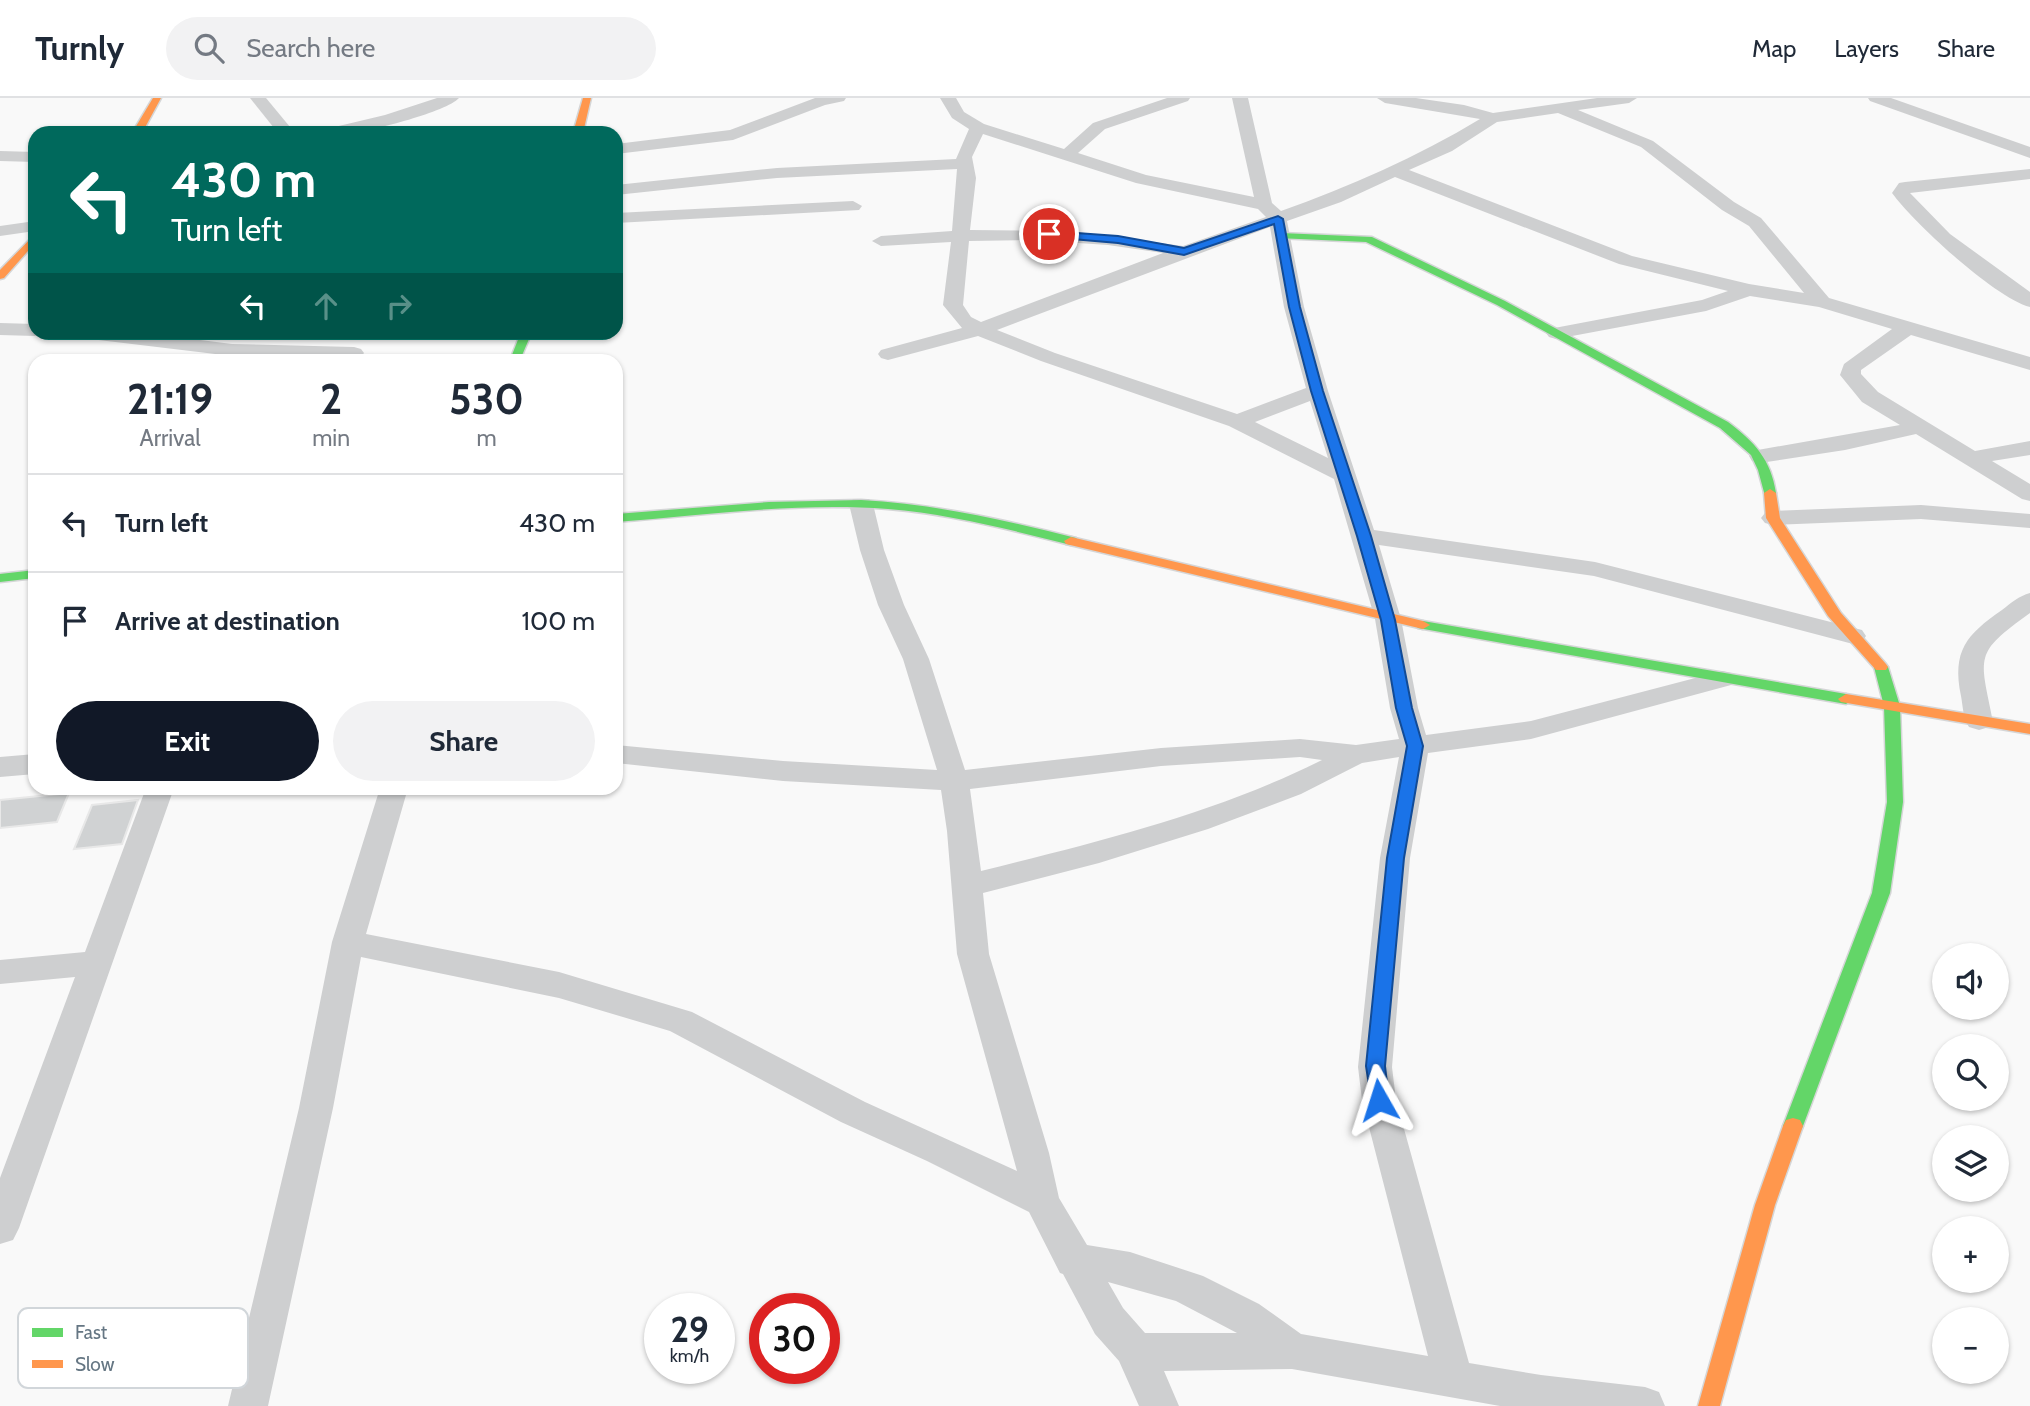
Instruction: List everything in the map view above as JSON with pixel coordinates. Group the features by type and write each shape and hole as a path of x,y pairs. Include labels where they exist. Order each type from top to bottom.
{"street":[{"path":"141,126 157,98"},
{"path":"258,98 281,126"},
{"path":"359,126 404,116 450,98"},
{"path":"580,126 587,98"},
{"path":"623,149 742,144 821,102 838,98"},
{"path":"948,98 958,115 978,127 1274,220 1368,239 1501,303 1724,425 1749,443 1760,456 1768,480 1773,518 1835,616 1870,652 1884,671 1892,706 1895,802 1881,893 1818,1054 1765,1205 1709,1406"},
{"path":"1068,154 1099,126 1182,98"},
{"path":"1240,98 1317,391 1388,620 1404,708 1415,746 1395,858 1376,1066 1379,1100 1454,1380"},
{"path":"1385,98 1464,110 1493,118 1564,110 1629,98"},
{"path":"1527,98 1647,144 1728,206 1755,222 1822,302"},
{"path":"1877,98 1902,102 2030,153"},
{"path":"402,126 404,116"},
{"path":"888,354 979,330 1274,220 1395,172 1465,137 1493,118"},
{"path":"978,127 967,146 964,164 967,178 953,305 964,321 979,330 1048,357 1237,421 1343,475"},
{"path":"742,144 769,173"},
{"path":"0,156 28,158"},
{"path":"623,189 769,173 964,164"},
{"path":"1395,172 1626,260 1749,290 1822,302 2030,364"},
{"path":"2030,174 1922,184 1905,187 1901,193 1912,207 1967,255 2030,301"},
{"path":"623,218 853,206"},
{"path":"0,231 28,227"},
{"path":"881,241 961,235 1077,235 1184,252"},
{"path":"0,276 28,245"},
{"path":"1556,333 1706,305 1749,290"},
{"path":"1906,328 1851,368 1850,375 1870,397 2030,494"},
{"path":"0,329 28,330"},
{"path":"147,340 183,354 232,351 292,354"},
{"path":"1237,421 1317,391"},
{"path":"1760,456 1845,443 1920,427"},
{"path":"1972,458 2030,448"},
{"path":"623,517 861,504 924,510 1012,526 1388,620 1721,679 2030,729"},
{"path":"861,504 872,550 891,605 920,670 944,741 954,781 969,885 973,954 1031,1153 1041,1201 1109,1321 1133,1348 1159,1406"},
{"path":"1773,518 1921,512 2030,521"},
{"path":"1364,536 1595,569 1853,636"},
{"path":"0,578 28,575"},
{"path":"1979,722 1972,653 1982,639 2030,601"},
{"path":"623,755 783,771 954,781 1161,757 1300,748 1356,754 1531,730 1721,679"},
{"path":"969,885 1099,852 1198,822 1291,787 1356,754"},
{"path":"0,767 28,765"},
{"path":"0,1228 156,795"},
{"path":"248,1406 316,1108 348,942 392,795"},
{"path":"348,942 559,985 680,1021 853,1112 940,1150 1041,1201"},
{"path":"0,972 94,963"},
{"path":"1073,1261 1101,1263 1186,1287 1275,1335 1292,1351"},
{"path":"1133,1348 1150,1353 1292,1351 1454,1380 1542,1400 1645,1406"}],"building":[{"path":"68,795 57,822 0,828 0,800"},
{"path":"138,800 122,844 74,849 92,805"}],"traffic: fast":[{"path":"1281,236 1368,239 1501,303 1724,425 1756,453 1765,470 1770,493"},
{"path":"518,354 524,340"},
{"path":"623,517 769,506 888,505 993,522 1071,541"},
{"path":"0,578 28,575"},
{"path":"1423,625 1846,699"},
{"path":"1793,1126 1881,893 1895,802 1892,706 1881,667"}],"traffic: slow":[{"path":"141,126 157,98"},
{"path":"580,126 587,98"},
{"path":"0,276 28,245"},
{"path":"1770,493 1773,518 1835,616 1881,667"},
{"path":"1071,541 1423,625"},
{"path":"1846,699 2030,729"},
{"path":"1709,1406 1765,1205 1793,1126"}],"route":[{"path":"1049,234 1118,240 1184,252 1278,219 1294,307 1317,391 1388,620 1404,708 1415,746 1395,858 1376,1066 1379,1100"}]}
